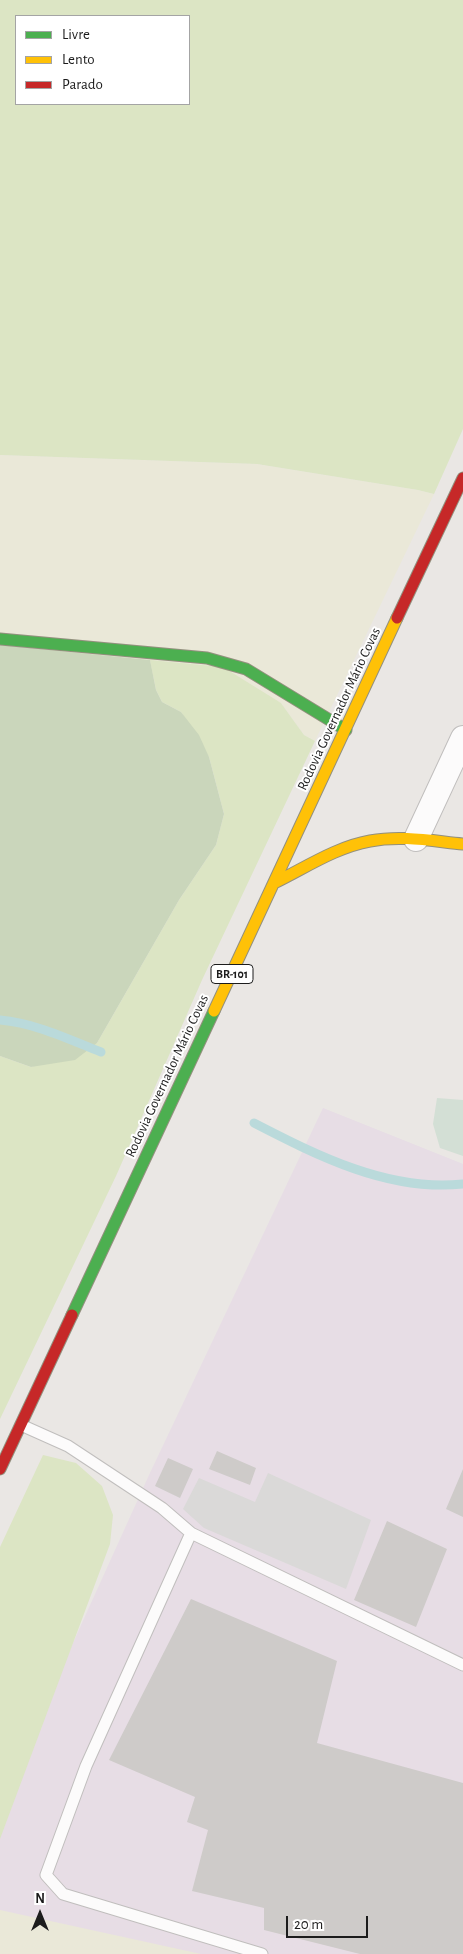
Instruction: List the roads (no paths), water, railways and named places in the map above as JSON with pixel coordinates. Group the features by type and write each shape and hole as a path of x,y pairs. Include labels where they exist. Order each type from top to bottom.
{"main road":[{"name":"Rodovia Governador Mário Covas","path":"0,1469 463,478"},
{"path":"0,639 207,658 246,669 346,730"},
{"path":"274,883 354,844 380,839 416,839 463,844"}],"street":[{"path":"416,839 463,738"}],"lane":[{"path":"21,1425 68,1446 162,1508 191,1533 463,1665"},
{"path":"191,1533 86,1766 46,1875 63,1894 262,1954"}],"waterway":[{"path":"0,1020 39,1028 101,1052"},
{"path":"254,1123 303,1148 355,1169 381,1177 435,1185 463,1184"}]}
